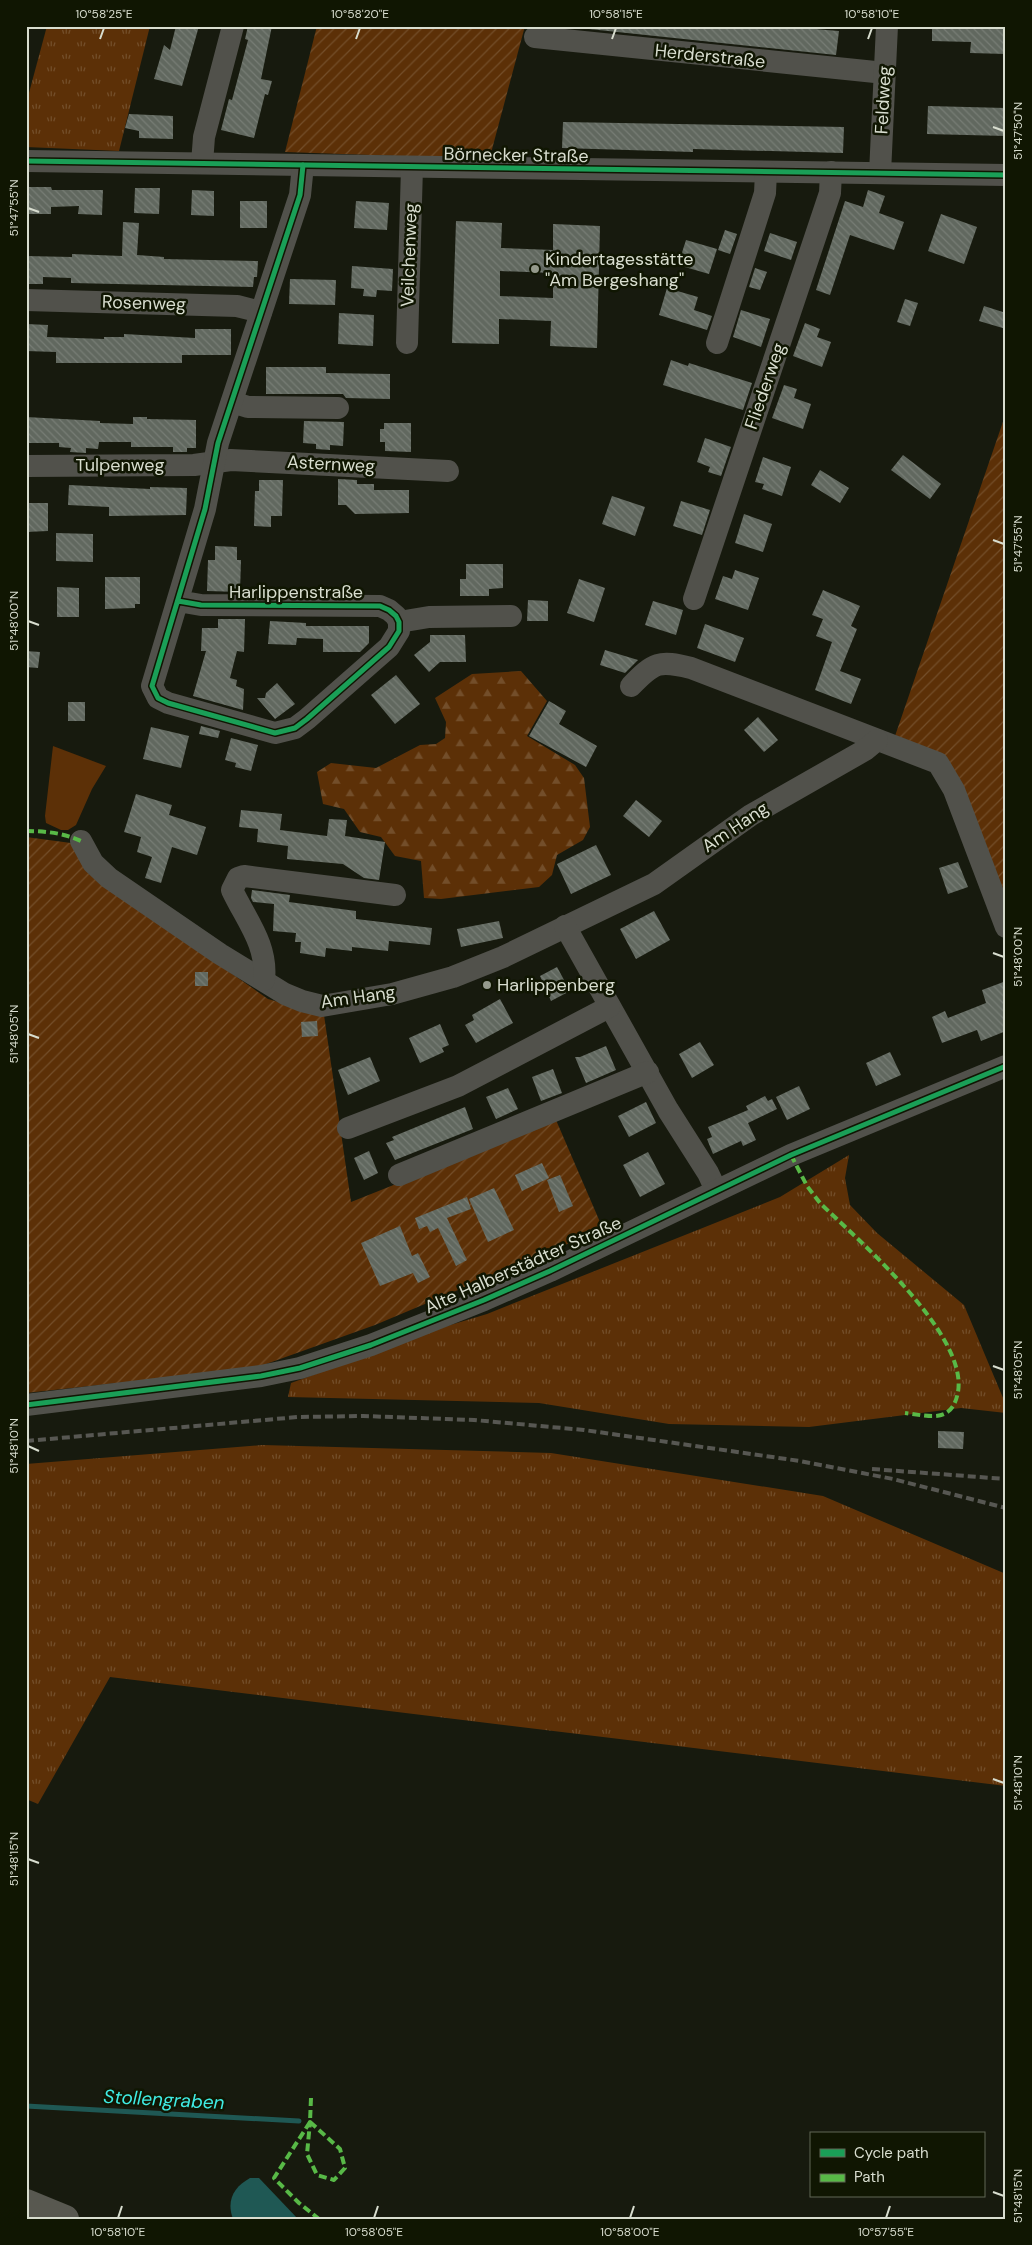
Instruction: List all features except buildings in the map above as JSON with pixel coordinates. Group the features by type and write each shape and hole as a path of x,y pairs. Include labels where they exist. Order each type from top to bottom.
{"highway":[{"path":"26,2203 65,2219"}],"street":[{"path":"202,163 204,138 233,26"},
{"name":"Feldweg","path":"880,173 887,26"},
{"name":"Herderstraße","path":"535,37 885,73"},
{"name":"Börnecker Straße","path":"26,161 1006,175"},
{"path":"304,164 300,195 218,443 206,509 152,686 158,698 178,707 276,733 295,728 307,719 389,647 399,631 399,622 429,617 511,616"},
{"name":"Veilchenweg","path":"407,343 412,167"},
{"path":"717,343 766,192 766,172"},
{"name":"Fliederweg","path":"694,599 830,193 831,172"},
{"name":"Rosenweg","path":"26,300 237,306 261,312"},
{"path":"232,402 248,408 338,408"},
{"name":"Asternweg","path":"214,461 251,460 448,471"},
{"name":"Tulpenweg","path":"26,466 194,465 214,461"},
{"name":"Harlippenstraße","path":"178,601 201,605 380,606 389,610 396,616 399,622"},
{"path":"631,686 648,669 660,664 674,664 692,668 938,763 954,790 1006,928"},
{"name":"Am Hang","path":"264,980 285,994 322,1006 392,994 453,977 504,957 654,884 751,815 865,750 877,740"},
{"path":"81,841 93,863 109,878 220,954 264,980"},
{"path":"264,980 264,958 252,925 232,890 238,878 244,876 395,895"},
{"path":"565,926 609,1007 648,1072 668,1110 708,1173 716,1190"},
{"path":"348,1128 458,1086 609,1007"},
{"name":"Alte Halberstädter Straße","path":"26,1405 224,1382 300,1368 371,1345 484,1300 558,1267 791,1155 1006,1066"},
{"path":"399,1175 648,1072"}],"green space":[{"path":"47,26 150,26 119,151 26,147 26,104"},
{"path":"317,26 525,26 491,153 484,159 285,152"},
{"path":"1006,413 1006,903 962,790 895,736"},
{"path":"521,671 547,701 527,736 575,765 584,778 590,827 583,840 557,855 552,875 539,887 441,899 424,898 421,861 395,856 381,837 360,832 344,809 323,804 317,772 331,763 376,768 420,745 436,744 445,738 446,722 435,698 472,674"},
{"path":"53,746 106,766 92,789 76,825 68,830 61,830 46,823 45,816"},
{"path":"26,837 71,843 89,874 268,999 324,1015 351,1202 556,1120 603,1229 375,1325 255,1368 26,1393"},
{"path":"849,1155 845,1178 850,1205 877,1233 964,1305 1006,1405 1006,1413 961,1408 809,1427 669,1424 539,1403 288,1397 291,1383 447,1326 487,1314 780,1197"},
{"path":"262,1445 551,1453 823,1496 1006,1574 1006,1786 110,1677 38,1804 26,1799 26,1464"}],"water":[{"path":"250,2178 259,2178 298,2219 233,2219 230,2206 233,2195"}],"waterway":[{"name":"Stollengraben","path":"26,2106 299,2121"}],"railway":[{"path":"26,1441 298,1417 363,1416 474,1420 584,1430 800,1461 893,1479 1006,1508"},
{"path":"872,1469 1006,1479"}],"marked path":[{"path":"26,831 54,833 81,841"},
{"path":"791,1155 807,1186 820,1203 907,1290 929,1317 946,1343 957,1369 958,1392 951,1409 939,1416 905,1413"},
{"path":"311,2098 310,2122 274,2178 299,2203 319,2219"},
{"path":"310,2122 340,2149 345,2168 334,2180 317,2175 307,2154 310,2122"}],"cycle path":[{"path":"26,161 1006,175"},
{"path":"178,601 201,605 380,606 396,616 399,622 399,631 389,647 307,719 295,728 275,733 168,703 158,698 152,686 205,509 218,443 300,195 303,165"},
{"path":"26,1405 261,1376 300,1368 371,1345 484,1300 550,1271 791,1155 1006,1066"}],"place":[{"name":"Kindertagesstätte \"Am Bergeshang\"","path":"535,269"},
{"name":"Harlippenberg","path":"487,985"}]}
